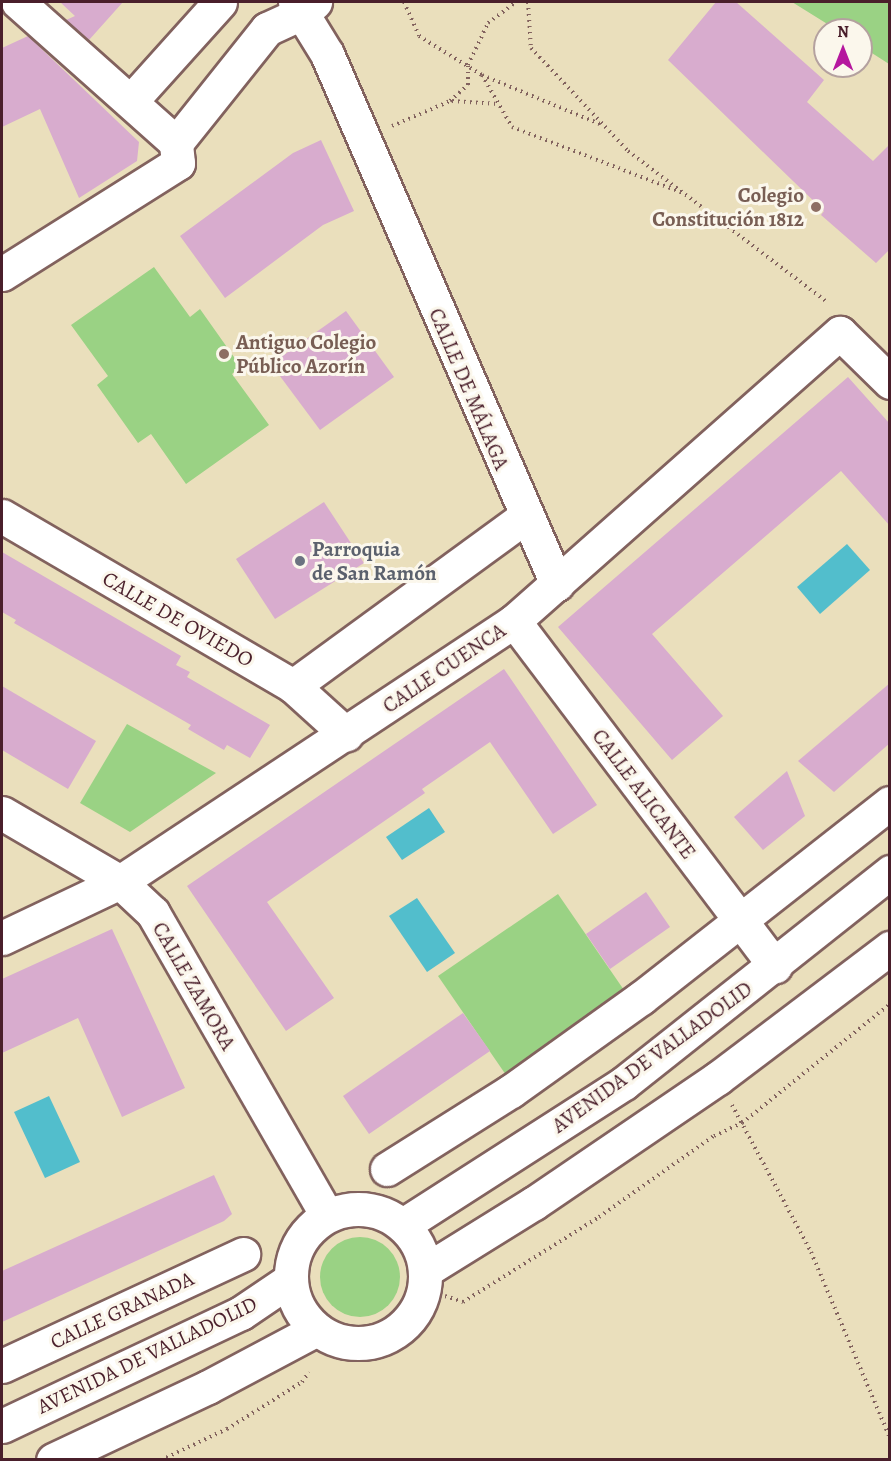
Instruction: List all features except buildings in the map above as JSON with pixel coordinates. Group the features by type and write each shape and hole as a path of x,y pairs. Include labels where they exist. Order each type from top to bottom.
{"street":[{"path":"131,100 220,2"},
{"path":"176,143 267,29 305,5"},
{"name":"CALLE DE MÁLAGA","path":"305,5 556,584"},
{"path":"2,274 178,163 176,143 131,100 15,10"},
{"path":"840,333 890,382"},
{"name":"CALLE CUENCA","path":"2,938 120,882 514,621 840,333"},
{"name":"CALLE DE OVIEDO","path":"2,516 293,686 346,734"},
{"path":"293,686 525,517"},
{"name":"CALLE ALICANTE","path":"514,621 775,966"},
{"path":"387,1169 511,1091 741,922 890,803"},
{"name":"CALLE ZAMORA","path":"2,813 120,882 153,913 327,1216"},
{"name":"AVENIDA DE VALLADOLID","path":"403,1225 624,1083 775,966 890,872"},
{"path":"425,1279 414,1238 403,1225 366,1209 346,1210 327,1216 300,1243 291,1279 295,1298 326,1334 353,1343 390,1334 406,1323 425,1279 718,1078 890,948"},
{"name":"CALLE GRANADA","path":"2,1366 243,1254"},
{"name":"AVENIDA DE VALLADOLID","path":"2,1426 241,1313 291,1279"},
{"path":"53,1460 326,1334"}],"path":[{"path":"404,2 419,36 482,75 605,127"},
{"path":"362,140 450,100 468,85 468,65 488,23 516,2"},
{"path":"528,2 531,48 605,127 628,151 827,299 840,333"},
{"path":"482,75 512,127 687,195"},
{"path":"450,100 499,104"},
{"path":"425,1279 463,1302 599,1217 714,1136 742,1123 890,1004"},
{"path":"718,1078 812,1252 890,1438"},
{"path":"161,1460 227,1429 302,1382 326,1334"}],"green space":[{"path":"792,2 889,2 889,64 873,54 873,18 818,18"},
{"path":"154,267 190,317 200,309 241,367 232,374 269,425 186,484 151,434 138,443 97,385 108,376 71,325"},
{"path":"127,724 216,773 130,832 80,803"},
{"path":"558,894 626,993 506,1075 438,976"},
{"path":"360,1237 375,1240 388,1249 397,1262 400,1277 397,1292 388,1305 375,1314 360,1317 345,1314 332,1305 323,1292 320,1277 323,1262 332,1249 345,1240"}],"water":[{"path":"847,544 870,570 820,614 797,587"},
{"path":"429,808 445,832 402,860 386,837"},
{"path":"417,898 455,953 427,972 389,916"},
{"path":"49,1096 80,1162 45,1178 14,1112"}],"place":[{"name":"Colegio Constitución 1812","path":"816,207"},
{"name":"Antiguo Colegio Público Azorín","path":"224,354"},
{"name":"Parroquia de San Ramón","path":"300,561"}]}
